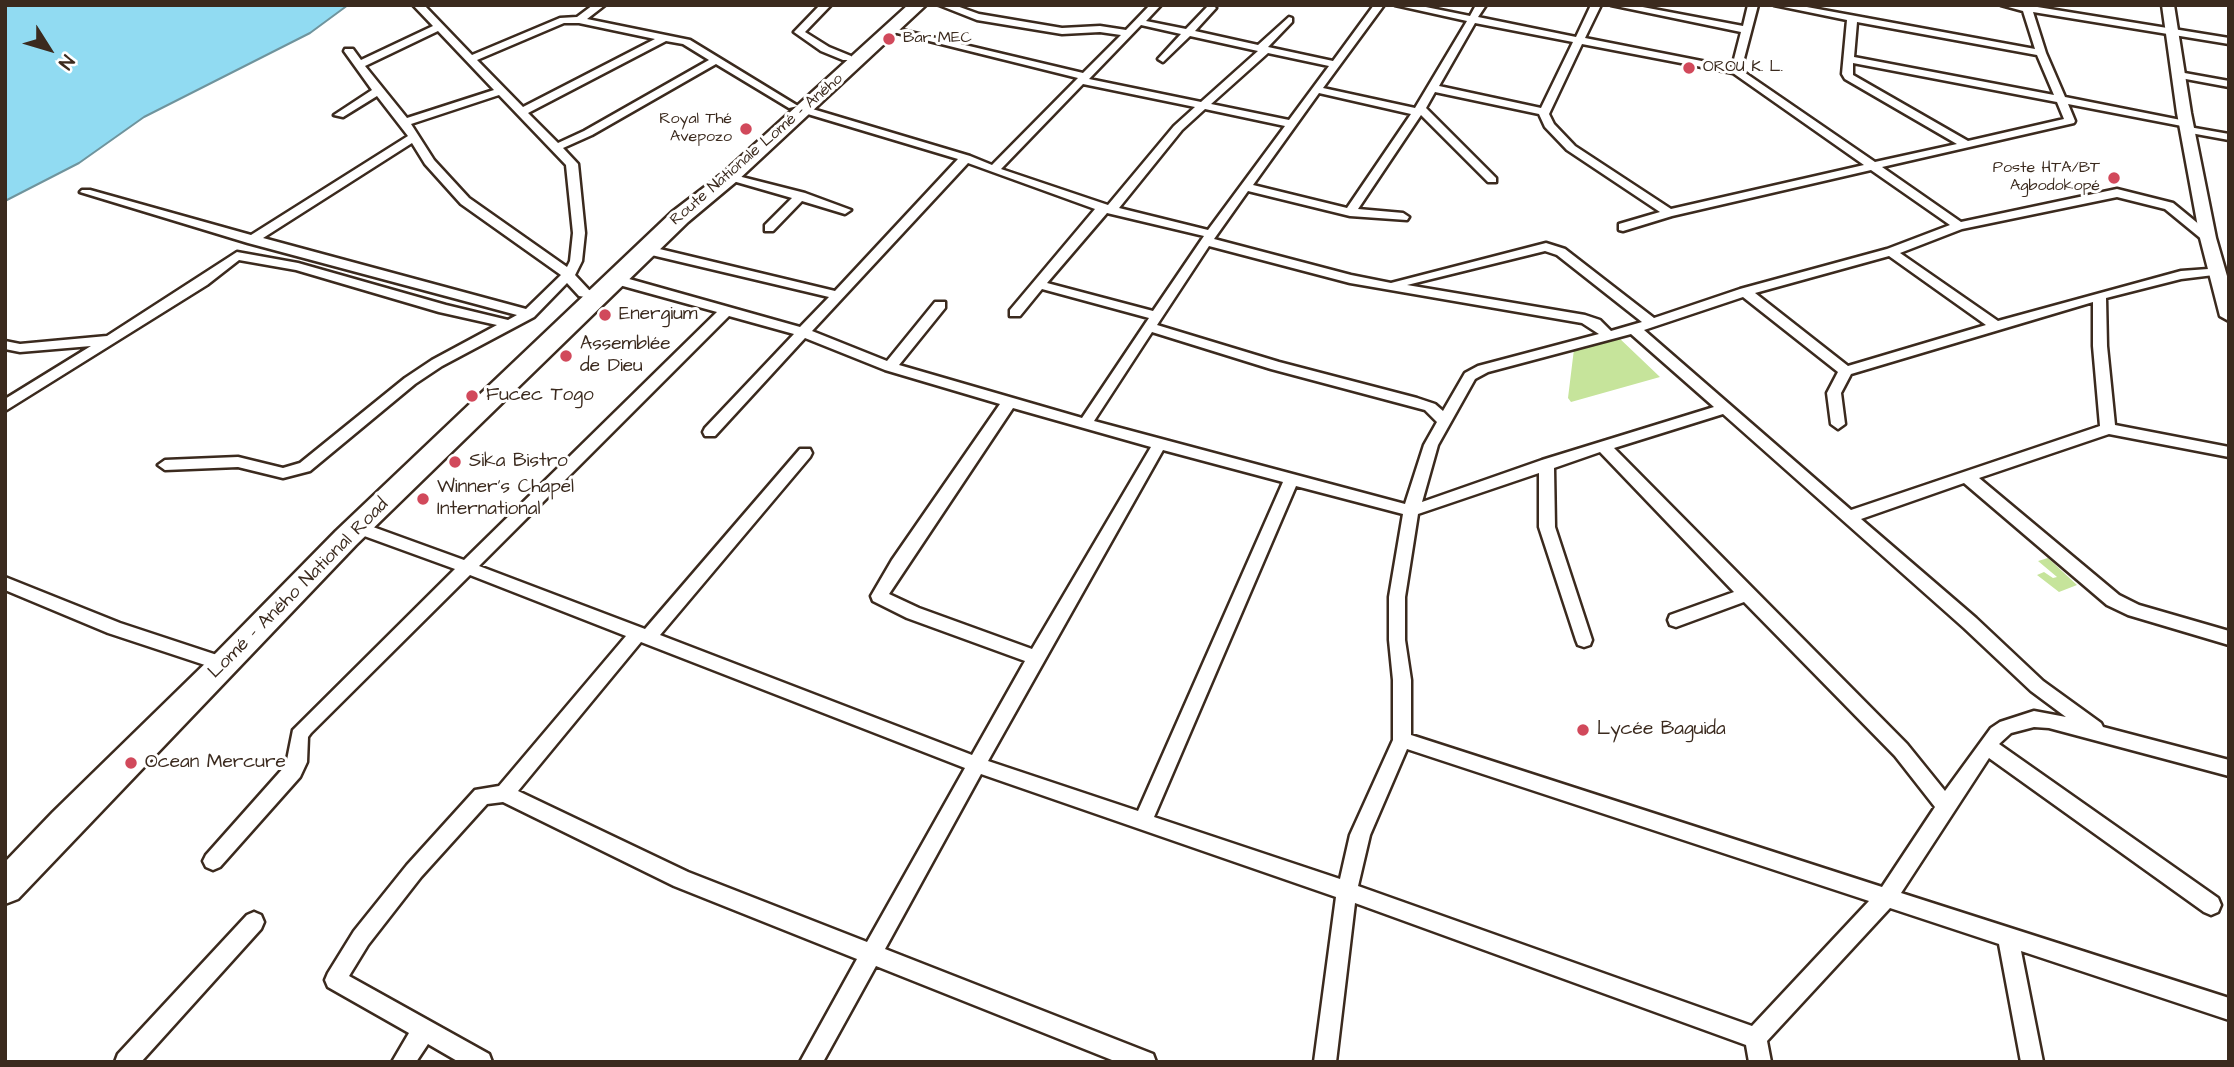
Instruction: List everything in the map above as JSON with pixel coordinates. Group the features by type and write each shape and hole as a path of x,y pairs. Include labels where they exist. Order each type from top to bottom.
{"highway":[{"name":"Route Nationale Lomé - Aného","path":"593,294 730,177 847,58 905,5"},
{"name":"Route Nationale Lomé - Aného","path":"593,294 616,266 672,209 799,108 918,5"},
{"path":"5,866 211,660 352,525 535,324 593,294"},
{"name":"Lomé - Aného National Road","path":"5,887 65,823 229,661 352,525 593,294"}],"street":[{"path":"418,5 572,164 577,204 578,249 569,274 535,324"},
{"path":"579,20 600,5"},
{"path":"826,5 799,32 825,49 847,58"},
{"path":"944,5 977,17 1062,31 1100,29 1128,33"},
{"path":"994,169 1156,5"},
{"path":"1085,424 1209,237 1379,5"},
{"path":"1400,5 1736,71 1959,226"},
{"path":"1350,212 1433,88 1481,5"},
{"path":"1596,5 1544,112 1549,125 1571,148 1669,213"},
{"path":"1616,5 1671,10 1747,30"},
{"path":"1736,71 1753,5"},
{"path":"1779,5 2041,52"},
{"path":"2006,5 2229,41"},
{"path":"2168,5 2208,238 2229,316"},
{"path":"1163,59 1211,8"},
{"path":"1623,227 1669,213 2070,121 2041,52 2027,9"},
{"path":"1852,19 1847,74 1852,80 1967,145"},
{"path":"470,60 563,20 579,20 666,37 694,46 714,61 799,108 966,158 1107,209 1350,279 1394,285 1499,307 1585,319 1595,323 1608,335"},
{"path":"1015,313 1178,128 1263,49 1289,20"},
{"path":"1139,22 1337,65"},
{"path":"359,65 438,27"},
{"path":"892,29 1084,79 1293,124"},
{"path":"521,111 666,37"},
{"path":"349,51 378,91 405,121 438,173 464,201 569,274 593,294 727,310 802,332 890,367 1291,481 1411,511 1547,464 1724,409"},
{"path":"1848,59 2061,100 2229,137"},
{"path":"557,147 588,133 714,61"},
{"path":"2179,75 2229,84"},
{"path":"1433,88 1544,112"},
{"path":"1318,90 1419,110 1492,180"},
{"path":"339,115 378,91"},
{"path":"405,121 501,91"},
{"path":"252,240 414,137"},
{"path":"710,432 837,295 899,233 966,158"},
{"path":"730,177 845,210"},
{"path":"1245,187 1350,212 1403,217"},
{"path":"86,192 535,324"},
{"path":"1325,1062 1347,891 1360,835 1402,740 1397,597 1411,511 1431,445 1470,376 1634,329 1745,292 1891,252 1959,226 2117,193 2169,206 2208,238"},
{"path":"768,228 801,196"},
{"path":"1394,285 1546,247 1561,252 1652,323"},
{"path":"647,250 837,295"},
{"path":"1891,252 1996,326"},
{"path":"5,406 202,282 237,256 298,267 444,309 509,324 535,324"},
{"path":"1838,424 1834,393 1846,371 2099,296 2181,275 2218,271"},
{"path":"1038,284 1153,321 1276,366 1430,407 1444,421"},
{"path":"1745,292 1846,371"},
{"path":"2099,296 2100,346 2108,429"},
{"path":"890,367 940,305"},
{"path":"213,861 293,771 298,762 299,735 727,310"},
{"path":"165,465 238,462 283,473 305,467 410,381 464,346 509,324"},
{"path":"1634,329 2037,686 2108,738"},
{"path":"5,345 20,348 110,340"},
{"path":"1010,401 879,596 913,613 1036,657"},
{"path":"1848,517 2108,429 2229,452"},
{"path":"811,1062 1036,657 1159,444"},
{"path":"1603,446 1901,750 1945,806"},
{"path":"504,794 805,453"},
{"path":"1547,464 1547,527 1584,640"},
{"path":"1967,477 2123,607 2229,638"},
{"path":"1143,821 1291,481"},
{"path":"352,525 977,765 1347,891 1755,1038"},
{"path":"5,583 114,628 211,660"},
{"path":"1676,620 1746,594"},
{"path":"1755,1038 1885,899 1909,868 1945,806 1987,746 1997,733 2006,727 2034,719 2049,720 2108,738 2229,768"},
{"path":"1402,740 2229,1009"},
{"path":"1987,746 2211,905"},
{"path":"481,1062 335,981 361,938 390,900 482,796 504,794 681,879 1145,1062"},
{"path":"125,1062 254,922"},
{"path":"2008,938 2032,1062"},
{"path":"403,1062 424,1030"},
{"path":"1755,1038 1760,1062"}],"green space":[{"path":"1617,336 1660,377 1571,402 1568,398 1574,349"},
{"path":"2048,558 2077,585 2059,592 2037,575 2044,572 2053,578 2057,577 2038,561"}],"water":[{"path":"5,5 348,5 310,33 144,117 79,163 5,201"}],"place":[{"name":"Bar MEC","path":"889,39"},
{"name":"OROU K. L.","path":"1689,68"},
{"name":"Royal Thé Avepozo","path":"746,129"},
{"name":"Poste HTA/BT Agbodokopé","path":"2114,178"},
{"name":"Energium","path":"605,315"},
{"name":"Assemblée de Dieu","path":"566,356"},
{"name":"Fucec Togo","path":"472,396"},
{"name":"Sika Bistro","path":"455,462"},
{"name":"Winner's Chapel International","path":"423,499"},
{"name":"Lycée Baguida","path":"1583,730"},
{"name":"Ocean Mercure","path":"131,763"}]}
